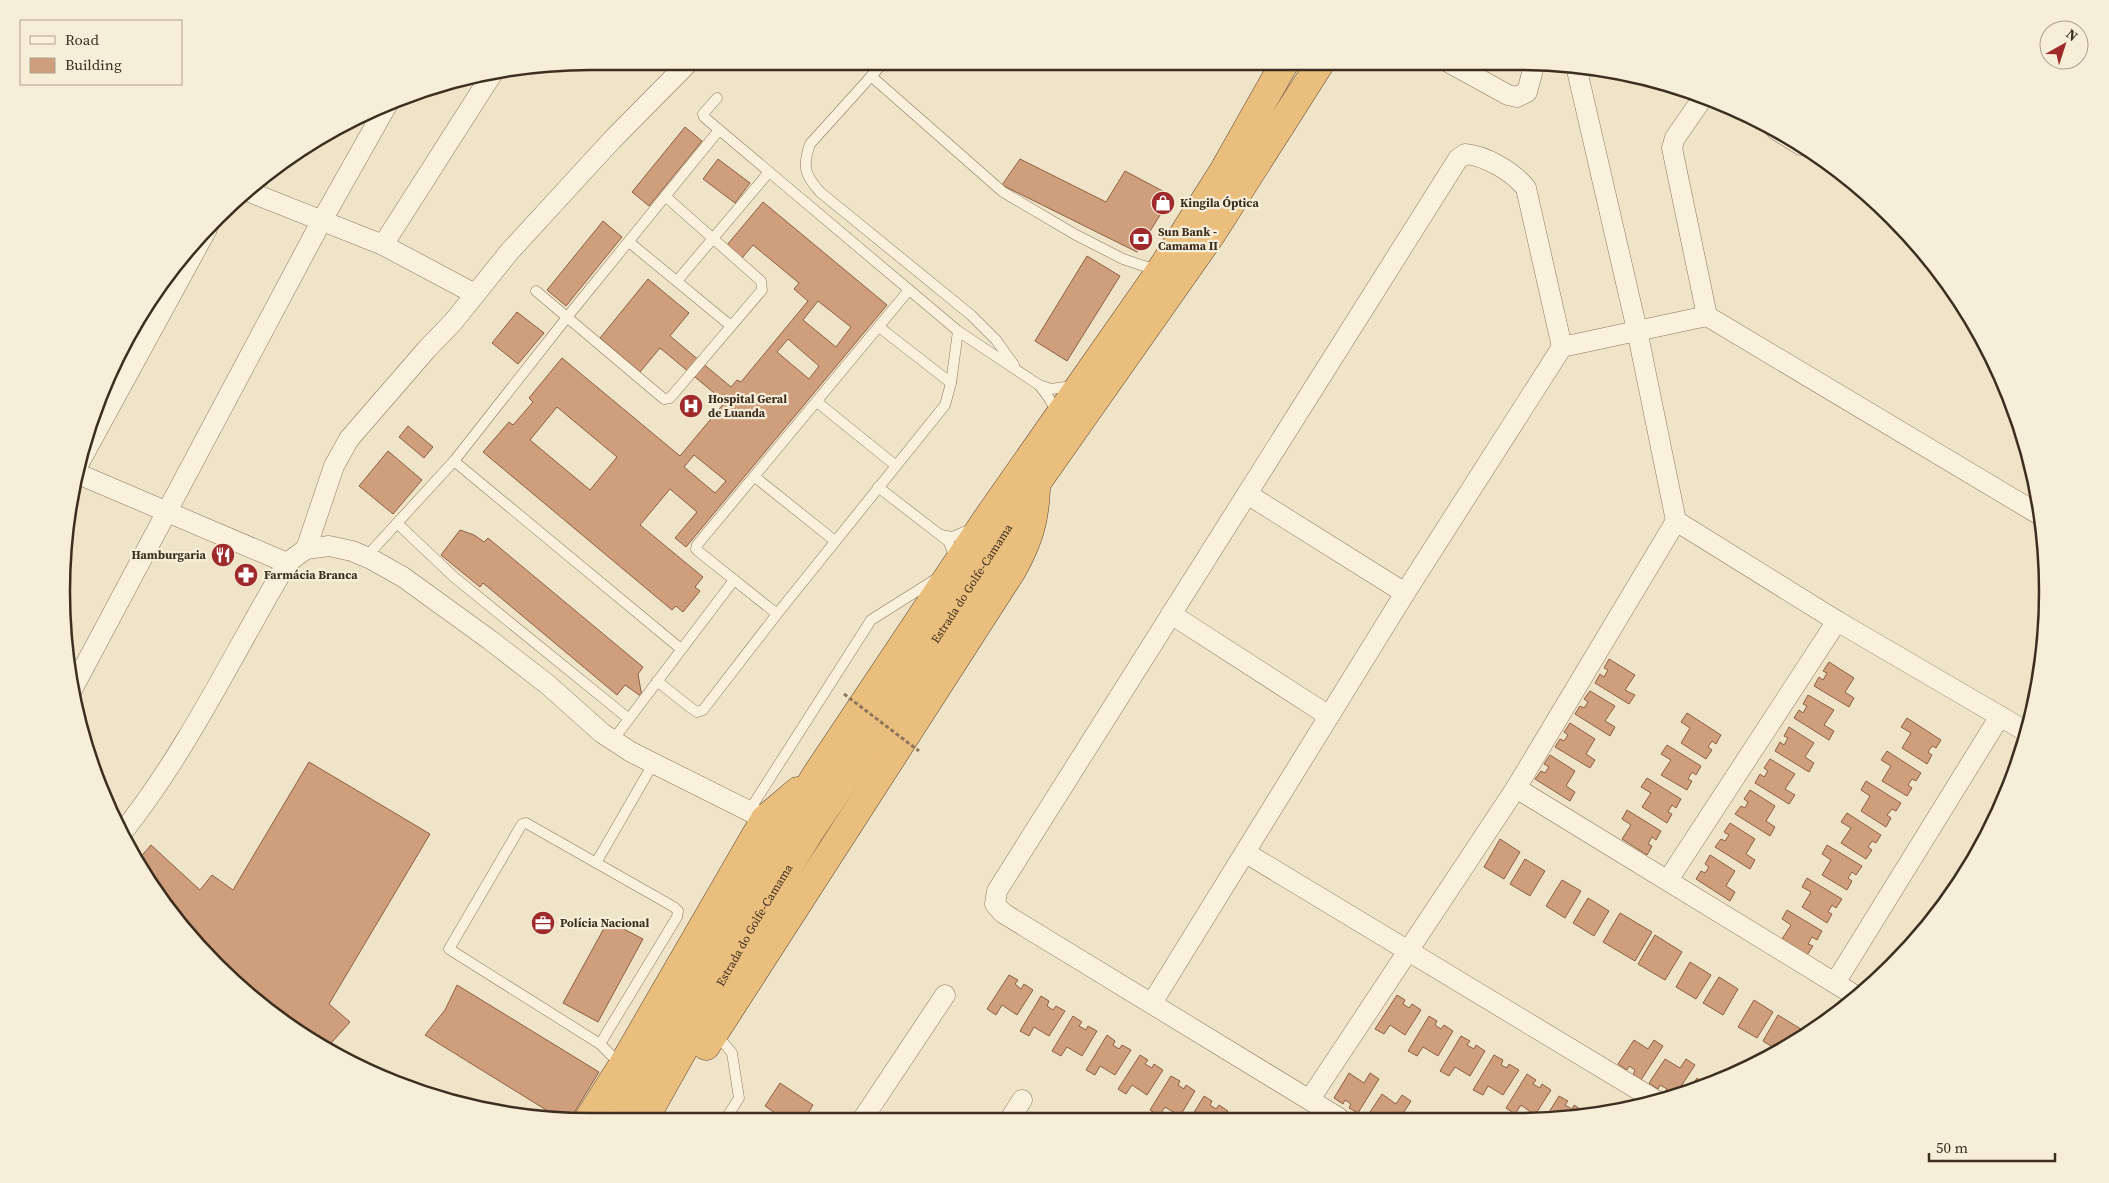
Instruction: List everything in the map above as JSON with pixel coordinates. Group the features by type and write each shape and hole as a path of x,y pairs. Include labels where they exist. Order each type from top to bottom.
{"highway":[{"name":"Estrada do Golfe-Camama","path":"622,1113 720,936 816,775 986,520 1160,271 1224,170 1281,70"},
{"name":"Estrada do Golfe-Camama","path":"648,1113 755,922 808,833 877,731 1036,484 1211,235 1316,70"},
{"path":"670,1113 714,1032 911,732 1013,569 1028,540 1036,511 1036,484"},
{"path":"592,1113 622,1066 757,815 816,775"}],"street":[{"path":"306,549 334,466 350,439 427,349 453,322 510,252 681,70"},
{"path":"1462,70 1508,96 1517,97 1527,92 1533,70"},
{"path":"1310,1099 1516,788 1676,521 1637,330 1578,73"},
{"path":"384,245 488,80"},
{"path":"1699,103 1675,138 1672,148 1707,316"},
{"path":"78,679 321,222 382,115"},
{"path":"1331,1113 1003,913 995,904 997,891 1458,159 1465,154 1478,156 1518,179 1526,188 1562,347"},
{"path":"254,194 321,222 384,245 475,294"},
{"path":"95,434 192,257"},
{"path":"1152,1004 1405,593 1562,347 1707,316 2033,511"},
{"path":"84,475 287,563"},
{"path":"1247,494 1405,593"},
{"path":"1676,521 1838,621 2020,728"},
{"path":"127,827 147,802 188,739 287,563 306,549 329,546 352,550 403,577 547,684 613,740 653,764 757,815"},
{"path":"1171,614 1329,716"},
{"path":"1668,880 1838,621"},
{"path":"1835,983 2000,716"},
{"path":"1516,788 1850,993"},
{"path":"1246,853 1648,1096"},
{"path":"867,1113 945,995"},
{"path":"1014,1113 1022,1100"}],"lane":[{"path":"877,70 810,144 805,170 809,180 820,192 971,315 996,340 1016,368"},
{"path":"871,76 1003,192 1076,235 1123,259 1160,271"},
{"path":"717,98 703,116 958,331 989,353 1016,368 1040,386 1049,398 1055,412 1054,422 1048,432"},
{"path":"366,557 454,461 568,316 719,130"},
{"path":"677,280 714,239 769,172"},
{"path":"536,291 568,316 664,399 670,398 762,290 763,285 761,281 666,196"},
{"path":"629,242 731,326"},
{"path":"777,614 696,549 910,290"},
{"path":"879,327 951,383"},
{"path":"657,681 697,712 704,710 777,614 944,405 951,383 958,331"},
{"path":"1040,386 1051,389 1069,388 1085,380"},
{"path":"817,402 895,465"},
{"path":"454,461 681,649"},
{"path":"755,477 835,541"},
{"path":"757,815 871,620 955,567 956,557 941,535 878,487"},
{"path":"941,535 952,537 964,534 986,520"},
{"path":"397,523 454,577 629,719"},
{"path":"613,740 734,580"},
{"path":"596,863 653,764"},
{"path":"600,1044 677,917 678,911 526,823 522,824 449,949 600,1044 622,1066"},
{"path":"714,1032 732,1053 739,1098 729,1113"}],"path":[{"path":"844,694 919,750"}],"building":[{"path":"685,127 702,141 649,206 632,192"},
{"path":"718,159 750,183 735,203 703,179"},
{"path":"1020,159 1106,202 1125,171 1172,196 1137,252 1002,185"},
{"path":"763,202 887,305 686,547 675,538 697,512 670,489 640,525 703,577 695,587 700,591 683,612 676,606 672,610 483,452 509,422 513,425 533,402 529,398 562,358 680,456 725,402 660,348 640,372 600,338 648,279 689,313 670,336 731,387 737,380 741,382 808,301 794,289 799,283 753,245 742,258 727,245","holes":["818,301 851,327 836,347 803,320","788,339 819,366 809,379 777,352","557,407 617,457 590,490 530,440","694,455 726,481 715,493 684,467"]},
{"path":"603,221 622,237 566,306 547,290"},
{"path":"1087,256 1120,276 1067,361 1035,341"},
{"path":"517,312 544,333 518,364 492,343"},
{"path":"408,426 433,447 424,458 399,437"},
{"path":"388,451 422,480 393,514 359,486"},
{"path":"460,530 474,535 484,542 488,538 643,667 638,674 642,697 625,685 617,695 483,583 480,587 441,555"},
{"path":"1609,659 1635,675 1625,690 1635,695 1629,704 1595,683 1600,674 1604,677 1608,670 1604,668"},
{"path":"1829,662 1854,678 1845,692 1854,698 1849,707 1814,686 1819,677 1823,680 1827,673 1823,671"},
{"path":"1590,691 1615,706 1605,721 1615,727 1610,736 1575,714 1580,706 1584,708 1588,702 1584,699"},
{"path":"1808,695 1834,710 1824,725 1834,731 1829,740 1794,718 1799,710 1803,713 1807,706 1803,704"},
{"path":"1687,713 1721,735 1716,744 1712,741 1708,747 1712,750 1706,759 1681,743 1690,728 1681,722"},
{"path":"1907,718 1941,740 1936,748 1932,746 1928,752 1932,755 1927,764 1902,748 1911,733 1901,727"},
{"path":"1570,723 1595,739 1586,754 1595,760 1590,768 1555,747 1560,739 1564,741 1568,735 1564,732"},
{"path":"1789,727 1814,743 1805,757 1814,763 1809,772 1775,751 1780,742 1784,745 1788,738 1784,736"},
{"path":"1667,745 1701,766 1696,775 1692,772 1688,779 1692,781 1687,790 1661,775 1671,760 1661,754"},
{"path":"1887,751 1921,773 1916,781 1912,779 1908,785 1912,788 1907,796 1882,781 1891,766 1881,760"},
{"path":"1550,755 1575,771 1566,786 1575,792 1570,801 1535,779 1541,771 1545,773 1549,767 1544,764"},
{"path":"1770,759 1795,774 1785,789 1795,795 1789,804 1755,783 1760,774 1764,777 1768,771 1764,768"},
{"path":"309,762 430,834 329,1004 350,1022 331,1043 274,1005 223,960 178,909 142,855 151,845 200,890 212,875 233,890"},
{"path":"1647,778 1681,799 1676,808 1672,805 1668,812 1672,814 1667,823 1642,807 1651,793 1641,787"},
{"path":"1866,781 1901,803 1896,811 1892,809 1887,815 1891,818 1886,827 1861,811 1870,796 1861,790"},
{"path":"1750,790 1775,806 1766,821 1775,827 1770,836 1735,814 1741,806 1745,808 1748,802 1744,799"},
{"path":"1627,810 1661,831 1656,840 1652,837 1648,844 1652,846 1647,855 1622,839 1631,825 1622,819"},
{"path":"1847,813 1881,835 1876,843 1872,841 1868,847 1872,850 1866,859 1841,843 1851,828 1841,822"},
{"path":"1730,823 1755,839 1746,854 1755,860 1750,869 1715,847 1721,839 1725,841 1729,835 1724,832"},
{"path":"1500,839 1520,852 1504,879 1484,867"},
{"path":"1827,845 1862,866 1856,875 1852,872 1848,878 1852,881 1847,890 1822,875 1831,860 1822,854"},
{"path":"1710,855 1735,871 1726,886 1735,892 1730,901 1696,879 1701,871 1705,873 1709,867 1705,864"},
{"path":"1525,859 1545,871 1530,896 1510,884"},
{"path":"1807,878 1842,899 1836,908 1832,905 1828,912 1832,914 1827,923 1802,907 1811,892 1802,887"},
{"path":"1562,880 1581,891 1565,918 1546,906"},
{"path":"1588,898 1609,911 1594,936 1573,923"},
{"path":"1787,910 1822,931 1817,940 1812,937 1808,944 1813,946 1807,955 1782,939 1791,925 1782,919"},
{"path":"1620,913 1652,932 1635,961 1603,942"},
{"path":"608,921 643,939 598,1022 563,1003"},
{"path":"1655,935 1682,952 1665,980 1638,964"},
{"path":"1690,962 1711,975 1696,999 1676,987"},
{"path":"1009,975 1018,980 1015,984 1021,989 1024,984 1033,990 1017,1015 1002,1005 996,1015 987,1009"},
{"path":"1719,977 1738,989 1723,1015 1703,1003"},
{"path":"457,985 599,1072 574,1112 548,1111 425,1035 445,1010"},
{"path":"1397,995 1405,1000 1403,1004 1409,1008 1412,1004 1421,1010 1405,1035 1390,1025 1384,1034 1375,1029"},
{"path":"1041,996 1049,1001 1047,1006 1053,1010 1056,1006 1065,1011 1049,1036 1034,1027 1029,1036 1020,1031"},
{"path":"1754,1000 1773,1012 1757,1038 1738,1027"},
{"path":"1778,1015 1801,1029 1772,1046 1763,1041"},
{"path":"1073,1016 1082,1022 1079,1026 1086,1030 1088,1026 1097,1031 1082,1056 1067,1047 1061,1056 1052,1051"},
{"path":"1429,1016 1437,1021 1435,1025 1441,1029 1444,1025 1453,1031 1438,1056 1423,1047 1417,1056 1408,1051"},
{"path":"1107,1035 1115,1041 1113,1045 1119,1049 1122,1045 1131,1050 1115,1075 1100,1066 1095,1075 1086,1070"},
{"path":"1461,1036 1470,1041 1467,1045 1474,1049 1476,1045 1485,1051 1470,1076 1455,1067 1449,1076 1440,1071"},
{"path":"1634,1040 1648,1049 1654,1040 1663,1046 1641,1080 1633,1075 1635,1070 1629,1066 1627,1070 1618,1064"},
{"path":"1140,1055 1148,1060 1145,1064 1152,1068 1154,1064 1163,1070 1147,1095 1132,1085 1126,1094 1118,1089"},
{"path":"1494,1055 1503,1060 1501,1065 1507,1068 1509,1064 1519,1070 1503,1095 1488,1086 1483,1095 1473,1090"},
{"path":"1665,1059 1680,1068 1686,1059 1695,1065 1681,1086 1666,1091 1667,1089 1660,1085 1658,1089 1649,1083"},
{"path":"1349,1073 1364,1083 1370,1073 1379,1079 1358,1113 1349,1108 1351,1104 1345,1100 1343,1104 1334,1098"},
{"path":"1527,1074 1536,1080 1533,1084 1540,1088 1542,1084 1551,1090 1537,1112 1532,1113 1521,1105 1516,1113 1506,1108"},
{"path":"1171,1076 1180,1081 1178,1085 1184,1089 1186,1085 1195,1091 1182,1113 1175,1113 1165,1107 1161,1113 1154,1113 1150,1110"},
{"path":"780,1083 813,1105 808,1113 775,1113 765,1106"},
{"path":"1382,1094 1396,1104 1402,1095 1411,1101 1403,1113 1369,1113"},
{"path":"1204,1096 1212,1101 1210,1105 1216,1109 1219,1105 1228,1111 1227,1113 1194,1113"},
{"path":"1559,1096 1568,1101 1565,1105 1572,1109 1574,1105 1581,1109 1552,1112 1549,1112"}],"place":[{"name":"Kingila Óptica","path":"1163,203"},
{"name":"Sun Bank - Camama II","path":"1141,239"},
{"name":"Hospital Geral de Luanda","path":"691,406"},
{"name":"Hamburgaria","path":"223,555"},
{"name":"Farmácia Branca","path":"246,575"},
{"name":"Polícia Nacional","path":"543,923"}]}
